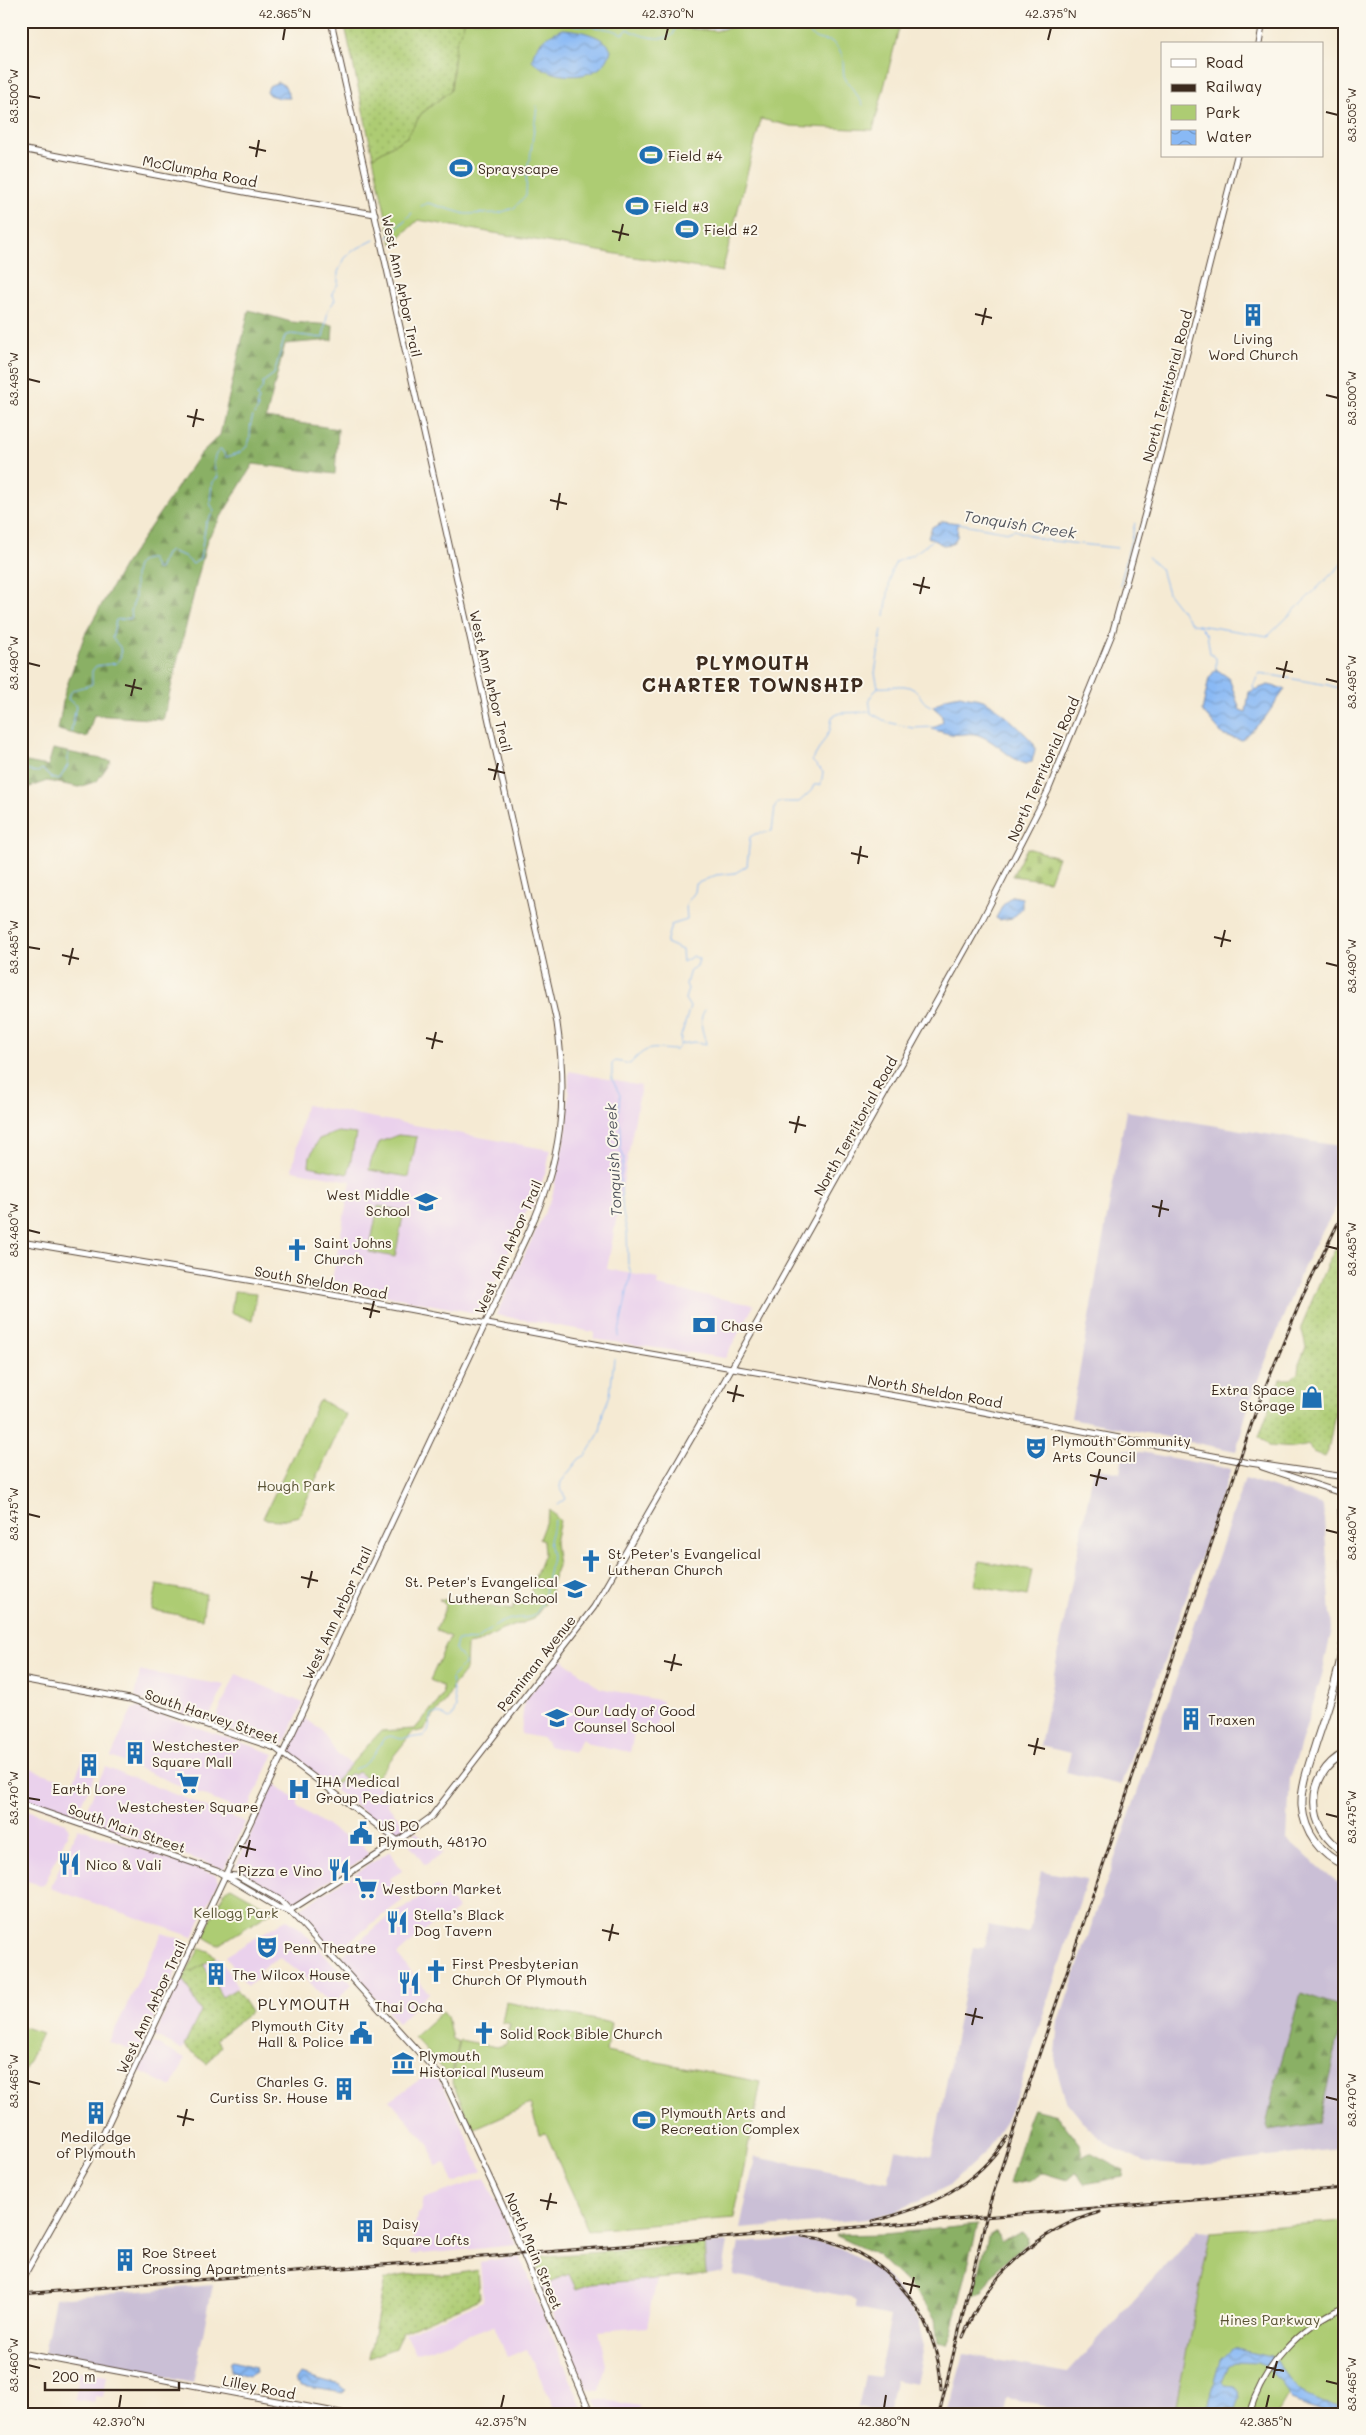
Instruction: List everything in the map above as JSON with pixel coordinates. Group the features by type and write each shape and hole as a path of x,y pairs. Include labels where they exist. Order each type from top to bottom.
{"highway":[{"path":"1345,1463 1342,1510 1345,1551"},
{"path":"1344,1541 1345,1596"},
{"path":"1345,1632 1337,1678 1307,1772 1302,1797 1304,1817 1314,1841 1332,1859 1345,1865"},
{"path":"1345,1753 1332,1760 1321,1774 1316,1785 1314,1803 1317,1820 1322,1831 1334,1844 1345,1852"}],"street":[{"name":"West Ann Arbor Trail","path":"21,2281 99,2143 486,1324 539,1210 551,1176 561,1120 562,1061 557,1023 331,21"},
{"path":"1259,42 1263,21"},
{"name":"McClumpha Road","path":"21,149 260,195 375,214"},
{"name":"North Territorial Road","path":"732,1367 982,922 1048,792 1116,620 1161,455 1235,158"},
{"name":"South Sheldon Road","path":"21,1242 89,1252 616,1348"},
{"name":"North Sheldon Road","path":"616,1348 936,1402 1250,1463 1345,1478"},
{"name":"Penniman Avenue","path":"288,1911 398,1841 431,1817 594,1607 732,1367"},
{"name":"North Sheldon Road","path":"1250,1463 1345,1494"},
{"name":"South Harvey Street","path":"21,1679 130,1699 275,1748 398,1841"},
{"name":"South Main Street","path":"21,1804 226,1875 277,1907 288,1911 298,1919 444,2080 453,2098"},
{"name":"North Main Street","path":"453,2098 518,2240 591,2414"},
{"path":"1249,2414 1267,2374 1277,2359 1304,2331 1330,2314 1345,2307"},
{"name":"Lilley Road","path":"21,2353 346,2414"}],"shaded area":[{"path":"569,1071 641,1086 607,1269 658,1279 657,1286 754,1305 725,1358 594,1339 594,1332 496,1315 552,1197 568,1122"},
{"name":"West Middle School","path":"305,1105 550,1150 547,1168 531,1211 527,1210 481,1314 331,1285 351,1181 292,1170"},
{"path":"1126,1111 1345,1147 1345,1192 1314,1246 1300,1275 1250,1400 1236,1451 1071,1418"},
{"path":"1124,1449 1231,1469 1121,1785 1066,1772 1071,1753 1040,1746 1094,1468 1120,1473"},
{"path":"1245,1478 1323,1505 1332,1629 1322,1675 1290,1779 1287,1840 1336,1881 1345,1883 1345,2148 1193,2166 1147,2163 1118,2151 1088,2128 1066,2101 1055,2063 1059,2021"},
{"path":"559,1657 600,1688 662,1701 656,1728 636,1725 630,1752 590,1744 582,1739 574,1752 548,1746 548,1743 542,1738 521,1734 524,1701"},
{"path":"140,1671 225,1685 207,1722 135,1698"},
{"path":"236,1674 303,1703 282,1748 213,1724"},
{"path":"138,1707 274,1754 246,1813 111,1757 132,1709"},
{"path":"303,1718 320,1728 337,1754 352,1765 331,1786 290,1756 291,1746"},
{"path":"84,1757 101,1762 75,1817 21,1800 21,1766 73,1783"},
{"path":"105,1767 245,1822 224,1869 82,1819"},
{"path":"358,1772 392,1797 386,1804 409,1830 396,1837 332,1787 351,1773"},
{"path":"274,1783 298,1801 298,1807 346,1838 352,1829 369,1855 291,1905 236,1866"},
{"path":"21,1808 66,1823 69,1830 45,1883 40,1885 21,1879"},
{"path":"78,1828 216,1875 218,1882 193,1937 50,1888"},
{"path":"416,1832 443,1853 425,1865 407,1841"},
{"path":"390,1851 402,1871 389,1879 403,1900 335,1952 298,1910"},
{"path":"1041,1871 1087,1879 1019,2089 1006,2121 986,2151 950,2185 897,2211 867,2219 740,2229 755,2157 888,2182 895,2149 932,2156 973,1947 984,1948 988,1925 1029,1933"},
{"path":"437,1886 458,1908 441,1925 431,1925 397,1955 429,1993 398,2023 340,1958 381,1923"},
{"path":"286,1919 301,1929 352,1984 332,2006 303,1975 279,1957 258,1971 261,1977 247,1986 226,1956"},
{"path":"162,1933 184,1940 187,1948 138,2053 109,2042"},
{"path":"218,1956 238,1987 222,1997 203,1964"},
{"path":"182,1977 201,2011 182,2050 154,2036"},
{"path":"154,2043 185,2059 172,2087 138,2070 150,2044"},
{"path":"431,2072 444,2087 482,2171 454,2183 446,2163 436,2166 430,2146 390,2100"},
{"path":"485,2178 516,2245 411,2255 417,2214 420,2212 423,2199"},
{"path":"1198,2230 1211,2231 1174,2414 1082,2414 1008,2399 1005,2414 947,2414 964,2354 1067,2373"},
{"path":"793,2240 814,2241 841,2248 883,2273 911,2306 918,2322 924,2347 916,2384 895,2380 888,2414 858,2408 865,2375 879,2377 891,2316 856,2309 856,2302 851,2297 733,2275 739,2243"},
{"path":"728,2242 723,2272 706,2275 704,2244"},
{"path":"520,2256 585,2414 557,2414 527,2349 507,2357 494,2325 415,2354 405,2333 483,2301 480,2262"},
{"path":"569,2274 576,2289 591,2284 657,2279 647,2327 599,2331 606,2364 600,2390 587,2388 541,2287"},
{"path":"213,2285 193,2382 44,2353 55,2298"},
{"path":"79,2371 107,2376 103,2397 95,2396 94,2403 75,2400"},
{"path":"595,2400 640,2406 638,2414 601,2414"}],"green space":[{"path":"344,21 465,21 456,43 451,90 421,114 407,137 373,157"},
{"path":"465,21 647,21 673,27 716,31 755,21 901,21 873,130 791,126 761,119 722,272 418,220 392,244 373,157 407,137 421,114 451,90 456,43"},
{"path":"249,310 291,322 333,325 332,340 285,344 266,418 338,429 335,474 253,464 207,540 163,720 94,715 87,737 58,730 65,691 85,634 123,567 200,454 220,435"},
{"path":"53,749 111,761 97,781 79,787 47,781 21,790 21,761 48,766"},
{"path":"1027,848 1058,857 1049,881 1012,876"},
{"path":"338,1132 356,1134 348,1174 309,1166 310,1156 319,1139"},
{"path":"398,1135 417,1137 409,1177 369,1170 371,1160 380,1142"},
{"path":"378,1206 404,1211 395,1257 369,1252"},
{"path":"1345,1230 1345,1359 1328,1451 1325,1457 1313,1452 1308,1445 1295,1448 1268,1446 1259,1437 1280,1379 1291,1379 1298,1373 1299,1364 1306,1347 1301,1327 1326,1267"},
{"path":"234,1291 257,1293 252,1321 231,1312"},
{"name":"Hough Park","path":"321,1400 346,1415 299,1516 280,1520 264,1519 318,1402"},
{"path":"550,1510 560,1521 555,1542 558,1566 551,1583 551,1596 533,1619 502,1630 478,1643 467,1645 466,1670 453,1686 447,1699 423,1730 412,1733 372,1783 358,1772 354,1775 351,1773 332,1787 381,1731 415,1729 435,1707 443,1694 442,1686 430,1680 450,1637 436,1630 446,1606 439,1599 513,1610 514,1605 525,1601 531,1593 533,1582 544,1554 543,1541 539,1539"},
{"path":"979,1561 1032,1570 1027,1596 975,1586"},
{"path":"157,1585 206,1594 202,1619 152,1610"},
{"name":"Kellogg Park","path":"231,1887 273,1911 218,1945 205,1938 204,1934 225,1891"},
{"path":"200,1948 209,1951 216,1957 192,1971 187,1971"},
{"path":"203,1964 222,1997 236,1989 251,2012 216,2039 221,2046 207,2064 184,2046 201,2011 183,1980 187,1971"},
{"path":"1301,1993 1345,2008 1319,2123 1268,2131 1266,2126 1274,2087"},
{"name":"Plymouth Arts and Recreation Complex","path":"506,2002 611,2023 606,2052 761,2082 734,2218 588,2230 546,2133 539,2134 530,2104 473,2129 452,2082 460,2040 497,2047 506,2044 510,2024 502,2022"},
{"path":"443,2011 447,2016 452,2039 459,2042 451,2078 414,2037"},
{"path":"21,2026 42,2033 23,2074 21,2073"},
{"path":"1033,2109 1057,2115 1080,2145 1082,2156 1090,2152 1124,2170 1123,2177 1084,2184 1076,2172 1067,2180 1040,2172 1031,2180 1009,2184"},
{"name":"Hines Parkway","path":"1345,2221 1345,2411 1320,2410 1288,2394 1276,2414 1174,2414 1211,2231"},
{"path":"978,2225 947,2345 938,2343 935,2319 921,2297 877,2255 835,2235 884,2234"},
{"path":"996,2232 1000,2242 1023,2232 1028,2237 1027,2243 999,2266 982,2292 973,2296 988,2237"},
{"path":"704,2244 706,2275 591,2284 576,2289 569,2274 543,2285 534,2257"},
{"path":"477,2270 479,2299 402,2332 395,2348 369,2358 385,2280 406,2275 445,2275"}],"water":[{"path":"562,29 590,34 604,41 611,50 607,61 599,69 576,76 552,72 532,60 539,44"},
{"path":"278,82 285,86 290,98 279,98 269,95 267,92 269,86"},
{"path":"943,521 958,523 957,537 952,544 943,545 928,537 932,527"},
{"path":"1216,669 1229,678 1240,710 1246,712 1249,692 1268,685 1285,689 1264,719 1242,740 1224,736 1202,711 1209,678"},
{"path":"960,695 987,702 1017,726 1035,747 1032,761 1026,764 1020,762 987,739 977,735 951,734 932,729 943,721 941,714 933,707 946,698"},
{"path":"1012,896 1022,898 1022,908 1013,918 999,920 996,918 1003,905"},
{"path":"1232,2348 1271,2357 1277,2361 1290,2383 1299,2392 1324,2403 1345,2406 1345,2412 1326,2412 1290,2400 1281,2383 1268,2368 1259,2363 1235,2362 1229,2365 1222,2381 1224,2385 1233,2386 1238,2390 1239,2397 1235,2408 1226,2407 1221,2414 1205,2414 1220,2360"},
{"path":"231,2362 255,2367 256,2372 249,2376 230,2371"},
{"path":"300,2374 340,2385 346,2390 343,2393 302,2386 295,2381"}],"waterway":[{"path":"566,24 603,28 623,34 628,29 643,36 662,38 673,35 677,21"},
{"path":"676,27 720,28 750,21"},
{"path":"802,21 813,37 831,41 839,50 842,57 844,76 863,105"},
{"path":"421,206 428,203 465,214 499,213 514,208 526,195 527,166 530,159 537,106"},
{"path":"387,238 412,213"},
{"path":"71,732 76,706 68,699 69,695 74,690 92,684 92,671 96,666 117,663 121,655 120,647 112,638 116,620 132,618 131,611 135,599 137,566 144,559 151,559 156,569 159,569 166,554 170,551 184,556 193,564 200,559 206,523 214,511 210,503 212,482 218,477 214,466 214,458 221,449 226,457 245,449 249,443 253,416 258,409 259,399 257,396 262,389 263,382 274,374 285,336 291,334 323,338 328,310 335,300 332,293 338,284 338,272 345,258 354,250 374,240"},
{"name":"Tonquish Creek","path":"957,523 1009,532 1014,530 1044,540 1117,548"},
{"name":"Tonquish Creek","path":"1120,586 1135,523"},
{"name":"Tonquish Creek","path":"885,616 891,572 896,562 914,554 933,540"},
{"name":"Tonquish Creek","path":"1148,557 1161,569 1168,593 1192,624 1268,636 1345,561"},
{"path":"1199,626 1207,634 1210,653 1216,658 1216,669"},
{"name":"Tonquish Creek","path":"878,687 875,673 882,630"},
{"path":"1255,691 1253,686 1259,673 1328,685 1345,690"},
{"path":"878,687 909,687 916,691 925,703 933,707"},
{"name":"Tonquish Creek","path":"871,712 869,699 878,687"},
{"name":"Tonquish Creek","path":"618,1337 631,1273 628,1264 627,1232 623,1214 620,1178 624,1158 620,1147 621,1128 618,1118 620,1095 612,1079 612,1064 615,1061 630,1064 641,1053 650,1049 676,1050 680,1046 681,1036 690,1007 685,999 688,989 686,984 690,970 697,966 699,959 693,956 683,962 682,950 666,943 671,925 687,920 686,904 695,892 696,884 716,875 735,873 747,866 750,837 755,834 772,831 775,807 778,802 799,802 811,791 814,785 821,785 823,772 812,761 830,730 832,717 840,713 869,712 887,722 913,728 933,727"},
{"path":"21,770 38,772 42,769 51,778 59,780 68,765 68,753"},
{"path":"681,1044 695,1042 706,1044 701,1023 705,1010"},
{"name":"Tonquish Creek","path":"558,1505 566,1499 560,1487 561,1482 579,1459 586,1455 600,1432 603,1412 610,1395 614,1359"},
{"name":"Tonquish Creek","path":"544,1598 552,1557 549,1540 555,1520"},
{"name":"Tonquish Creek","path":"354,1769 362,1766 373,1756 384,1738 390,1736 401,1739 424,1736 428,1732 432,1714 441,1714 449,1719 452,1717 456,1708 451,1678 465,1663 455,1649 457,1640 475,1641 503,1622 514,1618 528,1618 535,1614 543,1601"}],"railway":[{"path":"939,2414 989,2206 1016,2123 1258,1405 1303,1295 1345,1209"},
{"path":"873,2221 893,2216 949,2193 981,2169 1007,2137"},
{"path":"21,2294 1345,2188"},
{"path":"963,2337 973,2315 986,2294 1017,2258 1056,2230 1100,2212"},
{"path":"802,2236 831,2242 857,2252 880,2267 901,2286 917,2309 930,2334 938,2361 941,2390"}],"place":[{"name":"Field #4","path":"651,155"},
{"name":"Sprayscape","path":"461,168"},
{"name":"Field #3","path":"637,206"},
{"name":"Field #2","path":"687,229"},
{"name":"Living Word Church","path":"1253,315"},
{"name":"West Middle School","path":"426,1202"},
{"name":"Saint Johns Church","path":"297,1250"},
{"name":"Chase","path":"704,1325"},
{"name":"Extra Space Storage","path":"1312,1397"},
{"name":"Plymouth Community Arts Council","path":"1036,1448"},
{"name":"St. Peter's Evangelical Lutheran Church","path":"591,1561"},
{"name":"St. Peter's Evangelical Lutheran School","path":"575,1589"},
{"name":"Our Lady of Good Counsel School","path":"557,1718"},
{"name":"Traxen","path":"1191,1719"},
{"name":"Westchester Square Mall","path":"135,1753"},
{"name":"Earth Lore","path":"89,1765"},
{"name":"Westchester Square","path":"188,1783"},
{"name":"IHA Medical Group Pediatrics","path":"299,1789"},
{"name":"US PO Plymouth, 48170","path":"361,1833"},
{"name":"Nico & Vali","path":"69,1864"},
{"name":"Pizza e Vino","path":"339,1870"},
{"name":"Westborn Market","path":"366,1888"},
{"name":"Stella’s Black Dog Tavern","path":"397,1922"},
{"name":"Penn Theatre","path":"267,1947"},
{"name":"First Presbyterian Church Of Plymouth","path":"436,1971"},
{"name":"The Wilcox House","path":"216,1974"},
{"name":"Thai Ocha","path":"409,1983"},
{"name":"Plymouth City Hall & Police","path":"361,2033"},
{"name":"Solid Rock Bible Church","path":"484,2033"},
{"name":"Plymouth Historical Museum","path":"403,2063"},
{"name":"Charles G. Curtiss Sr. House","path":"344,2089"},
{"name":"Medilodge of Plymouth","path":"96,2113"},
{"name":"Plymouth Arts and Recreation Complex","path":"644,2120"},
{"name":"Daisy Square Lofts","path":"365,2231"},
{"name":"Roe Street Crossing Apartments","path":"125,2260"}],"district":[{"name":"PLYMOUTH CHARTER TOWNSHIP","path":"753,673"},
{"name":"PLYMOUTH","path":"304,2003"}]}
